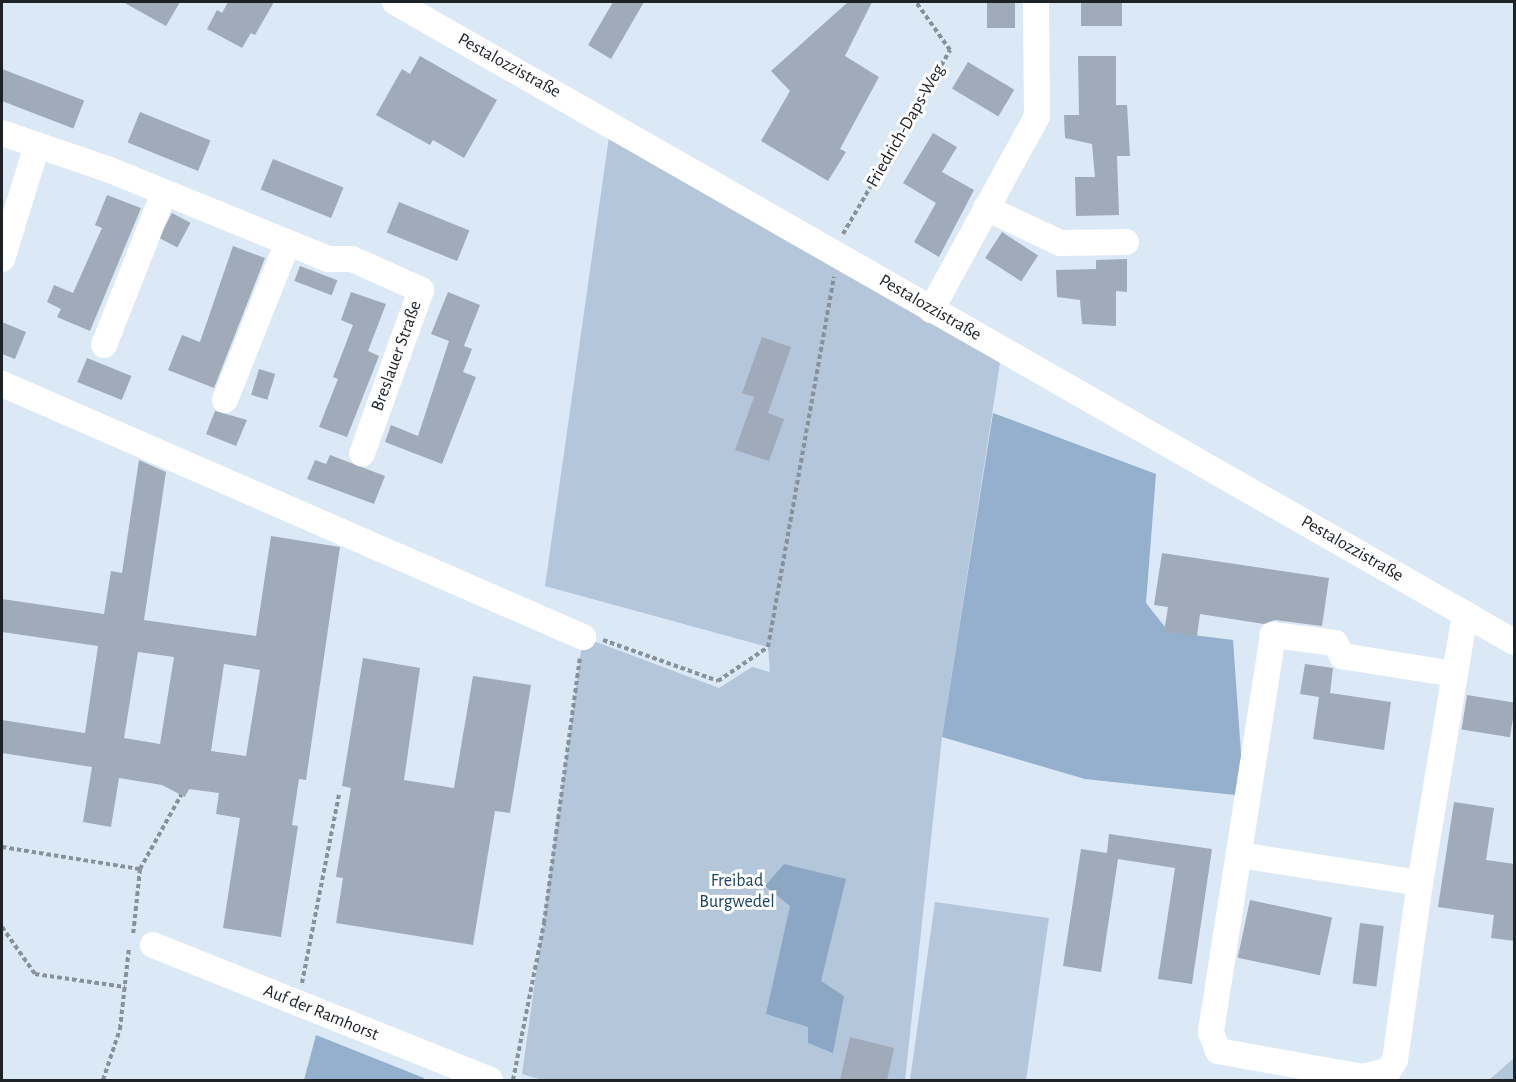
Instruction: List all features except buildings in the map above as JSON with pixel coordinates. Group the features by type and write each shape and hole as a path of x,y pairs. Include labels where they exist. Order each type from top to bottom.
{"street":[{"name":"Pestalozzistraße","path":"395,2 1515,642"},
{"path":"932,310 1037,116 1036,2"},
{"name":"Breslauer Straße","path":"2,133 164,193 328,259 352,259 421,290 362,454"},
{"path":"2,259 37,145"},
{"path":"104,345 164,193"},
{"path":"986,208 1060,243 1126,242"},
{"path":"225,400 287,244"},
{"path":"2,384 583,638"},
{"path":"1454,674 1342,656 1335,643 1273,635 1211,1032 1213,1043 1228,1055 1362,1077 1388,1071 1395,1060 1420,883 1465,614"},
{"path":"1239,855 1420,883"},
{"name":"Auf der Ramhorst","path":"142,940 490,1080"}],"path":[{"name":"Friedrich-Daps-Weg","path":"838,254 841,238 950,50 916,2"},
{"path":"513,1080 544,923 583,638 597,638 718,681 768,647 838,254"},
{"path":"103,1080 120,1029 125,987 142,940 140,868 181,795"},
{"path":"298,1004 339,795"},
{"path":"2,848 140,868"},
{"path":"2,927 35,974 125,987"}],"green space":[{"name":"Freibad Burgwedel","path":"611,123 1002,350 942,737 905,1080 542,1080 522,1074 583,637 719,688 752,667 770,672 768,647 545,586"},
{"path":"935,902 1049,918 1026,1080 910,1080"},
{"path":"1514,1058 1514,1080 1489,1080"}],"shaded area":[{"path":"993,413 1156,474 1146,603 1169,632 1233,640 1244,796 1085,779 942,737"},
{"path":"784,864 846,879 821,981 844,996 833,1053 808,1043 808,1027 766,1014 790,906 765,886"},
{"path":"316,1035 424,1078 423,1080 304,1080"}]}
